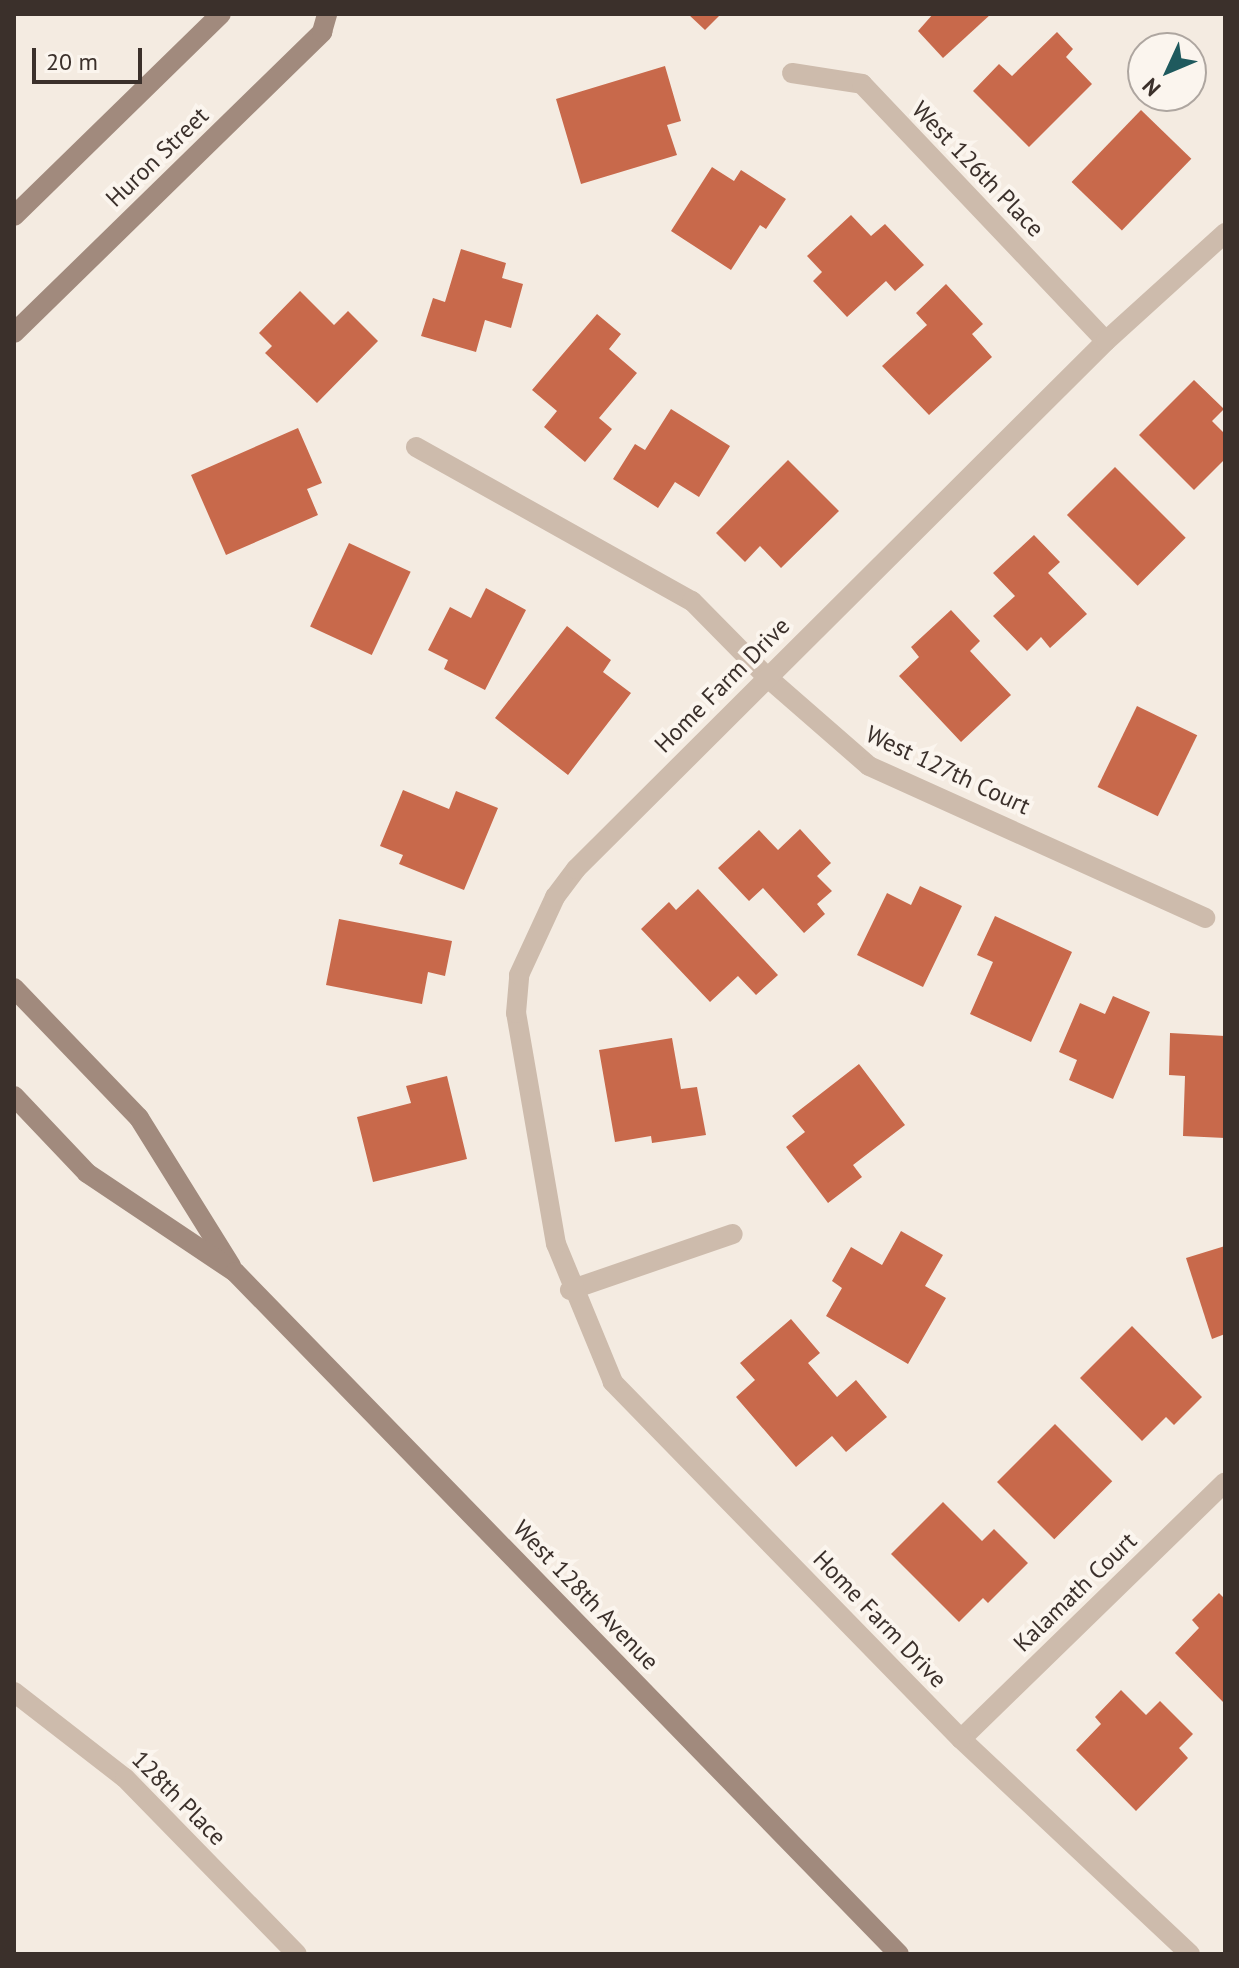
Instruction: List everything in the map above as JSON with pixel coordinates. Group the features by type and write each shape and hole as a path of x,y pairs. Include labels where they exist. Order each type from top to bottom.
{"main road":[{"path":"14,216 221,14"},
{"name":"Huron Street","path":"14,333 322,32 327,14"},
{"name":"West 128th Avenue","path":"14,988 139,1118 235,1272"},
{"name":"West 128th Avenue","path":"14,1096 87,1173 235,1272 899,1954"}],"street":[{"name":"West 126th Place","path":"792,73 862,84 1106,341"},
{"name":"Home Farm Drive","path":"1190,1954 961,1739 613,1382 570,1290 556,1244 516,1013 519,975 555,897 576,869 1106,341 1225,233"},
{"name":"West 127th Court","path":"416,447 692,601 767,677 869,766 1205,918"},
{"path":"570,1290 733,1234"},
{"name":"Kalamath Court","path":"961,1739 1225,1482"},
{"name":"128th Place","path":"14,1692 125,1778 297,1954"}],"building":[{"path":"688,14 721,14 705,30"},
{"path":"933,14 991,14 943,58 918,31"},
{"path":"1057,32 1073,49 1066,57 1092,84 1029,147 973,91 999,64 1012,76"},
{"path":"665,66 681,121 667,125 677,155 581,184 556,99"},
{"path":"1139,112 1143,112 1191,159 1122,231 1072,182"},
{"path":"712,167 734,181 741,170 786,199 766,229 760,225 731,270 671,231"},
{"path":"851,215 871,236 885,224 924,265 895,291 886,281 847,317 813,281 822,272 807,256"},
{"path":"461,249 506,263 502,278 523,284 511,328 485,320 476,352 421,336 433,298 445,302"},
{"path":"946,284 983,324 972,334 992,357 929,415 882,366 927,325 916,313"},
{"path":"300,291 334,325 348,311 378,341 317,403 265,353 272,346 259,333"},
{"path":"597,314 621,334 609,349 637,373 599,418 612,429 585,462 544,427 557,411 532,390"},
{"path":"1194,380 1224,409 1212,421 1225,434 1225,459 1194,490 1139,435"},
{"path":"671,409 730,446 699,497 675,482 658,508 613,479 635,444 645,450"},
{"path":"298,428 322,483 307,489 318,515 226,555 191,475"},
{"path":"788,460 839,511 781,568 760,546 745,562 716,533"},
{"path":"1115,467 1186,538 1138,586 1067,515"},
{"path":"1034,535 1060,562 1048,573 1087,614 1050,648 1041,637 1027,651 993,616 1015,596 993,573"},
{"path":"349,543 411,572 372,655 310,626"},
{"path":"486,588 526,610 485,690 444,669 448,660 428,650 450,607 471,618"},
{"path":"951,610 980,641 970,651 1011,695 961,742 899,676 919,657 911,647"},
{"path":"567,626 611,660 603,672 631,693 568,775 495,718"},
{"path":"1137,706 1197,735 1158,816 1098,787"},
{"path":"403,790 449,809 456,791 498,808 464,890 399,864 403,855 380,846"},
{"path":"800,829 831,863 817,876 832,891 817,904 825,914 804,933 763,888 749,901 718,868 759,830 778,850"},
{"path":"920,886 962,906 923,987 857,955 887,893 911,905"},
{"path":"698,889 778,975 756,995 738,976 710,1002 641,929 669,902 676,910"},
{"path":"995,916 1072,952 1031,1042 970,1014 993,962 977,955"},
{"path":"339,919 452,941 445,976 428,972 422,1004 326,985"},
{"path":"1113,996 1150,1012 1113,1099 1069,1080 1077,1060 1059,1052 1080,1003 1105,1014"},
{"path":"1170,1033 1225,1036 1225,1138 1183,1136 1185,1076 1169,1075"},
{"path":"672,1038 681,1089 697,1087 706,1135 652,1143 651,1136 615,1142 599,1050"},
{"path":"859,1064 905,1125 853,1165 862,1177 828,1203 786,1147 805,1132 792,1116"},
{"path":"447,1076 467,1159 373,1182 357,1117 411,1103 406,1086"},
{"path":"901,1231 943,1255 925,1286 946,1298 908,1364 826,1316 842,1288 832,1281 851,1247 882,1265"},
{"path":"1225,1246 1225,1334 1212,1339 1186,1258"},
{"path":"791,1319 820,1353 808,1363 837,1397 856,1380 887,1417 846,1452 832,1436 796,1467 736,1397 755,1380 740,1363"},
{"path":"1132,1326 1202,1397 1174,1425 1166,1417 1142,1441 1080,1378"},
{"path":"1055,1424 1112,1481 1054,1539 997,1482"},
{"path":"943,1502 982,1541 994,1529 1028,1563 988,1603 983,1598 959,1622 891,1554"},
{"path":"1219,1593 1225,1599 1225,1704 1175,1653 1199,1628 1192,1620"},
{"path":"1121,1690 1146,1715 1160,1701 1193,1734 1179,1748 1188,1758 1136,1811 1076,1750 1101,1724 1095,1717"}]}
